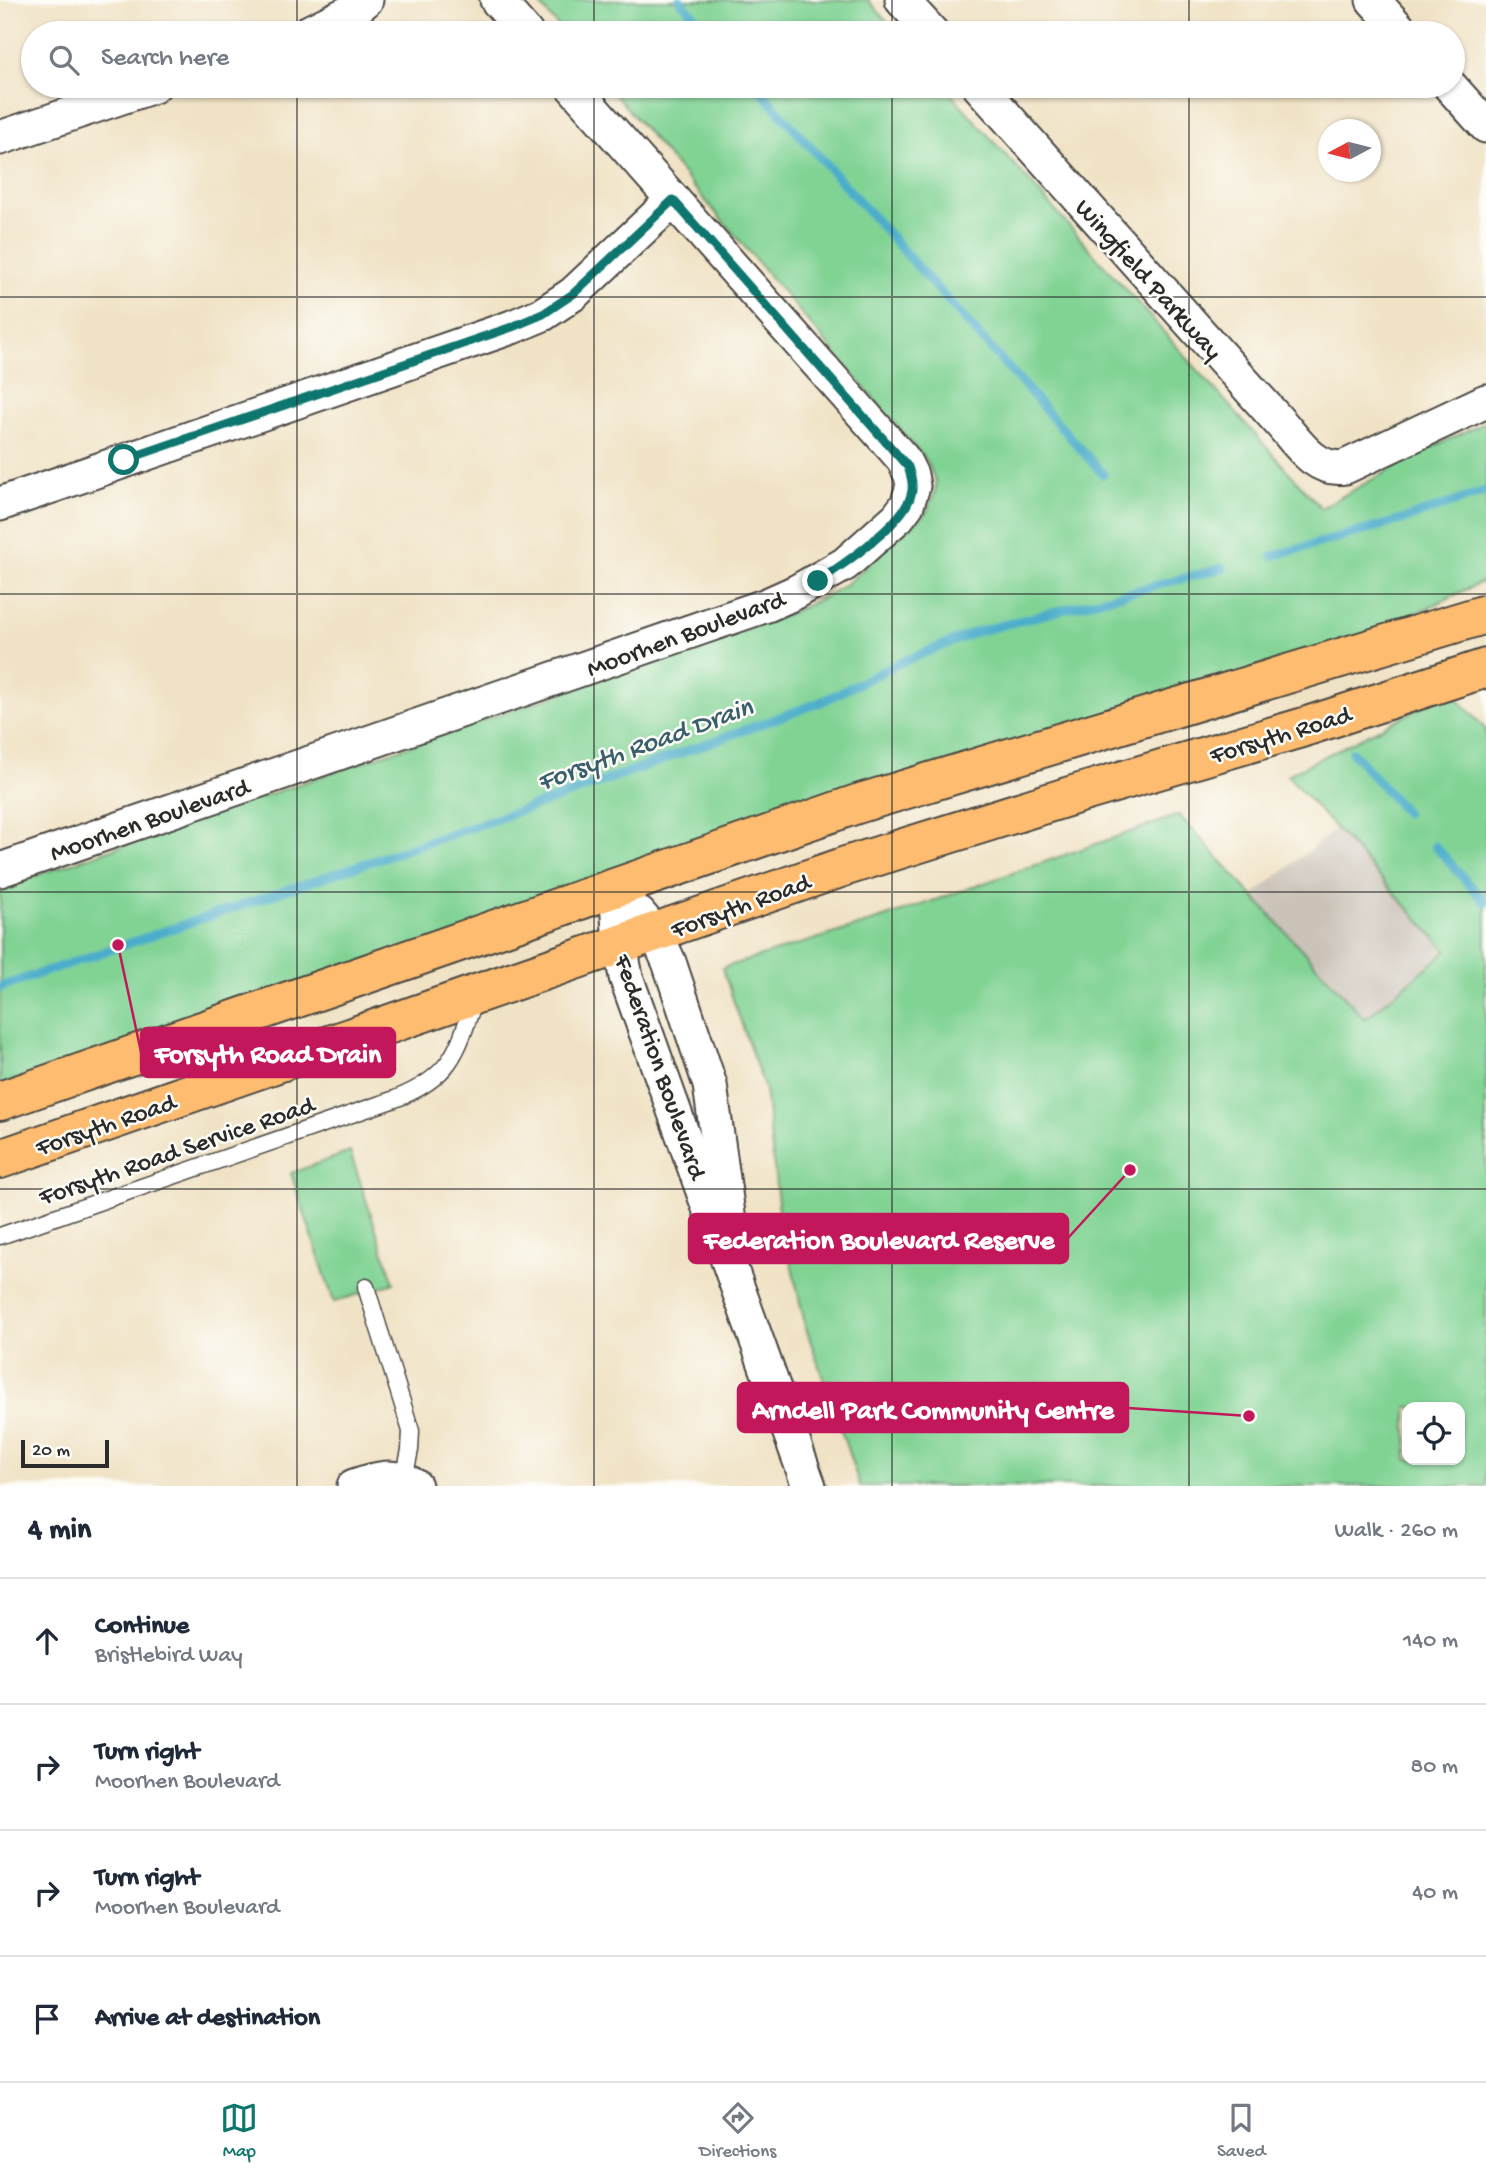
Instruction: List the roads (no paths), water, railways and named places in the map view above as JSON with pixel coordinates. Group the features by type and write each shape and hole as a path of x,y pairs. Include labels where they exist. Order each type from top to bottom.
{"highway":[{"name":"Forsyth Road","path":"0,1101 857,804 1486,614"},
{"name":"Forsyth Road","path":"0,1159 846,866 1301,728 1486,668"}],"street":[{"path":"332,21 354,10 366,0"},
{"path":"497,0 515,21"},
{"path":"902,0 921,21"},
{"path":"1373,0 1392,21"},
{"path":"0,138 118,98"},
{"name":"Moorhen Boulevard","path":"0,870 767,606 845,564 898,517 907,505 913,486 903,459 583,98"},
{"name":"Wingfield Parkway","path":"990,98 1304,449 1324,466 1334,468 1364,459 1486,401"},
{"path":"1461,98 1486,126"},
{"path":"0,504 543,314 573,294 673,200"},
{"name":"Federation Boulevard","path":"616,887 638,939 669,962 710,1085 737,1286"},
{"name":"Federation Boulevard","path":"638,939 626,976 809,1486"},
{"path":"354,1486 389,1477 410,1483"}],"lane":[{"name":"Forsyth Road Service Road","path":"0,1236 395,1099 422,1087 447,1065 459,1046 476,995"},
{"path":"366,1287 411,1431 410,1483"}],"waterway":[{"path":"680,0 699,21"},
{"path":"767,98 1103,474"},
{"name":"Forsyth Road Drain","path":"1273,556 1405,519 1486,491"},
{"name":"Forsyth Road Drain","path":"0,987 558,798 821,702 895,665 976,632 1223,568"},
{"path":"1352,752 1406,813"},
{"path":"1435,846 1486,903"}],"place":[{"name":"Forsyth Road Drain","path":"118,945"},
{"name":"Federation Boulevard Reserve","path":"1130,1170"},
{"name":"Arndell Park Community Centre","path":"1249,1416"}]}
